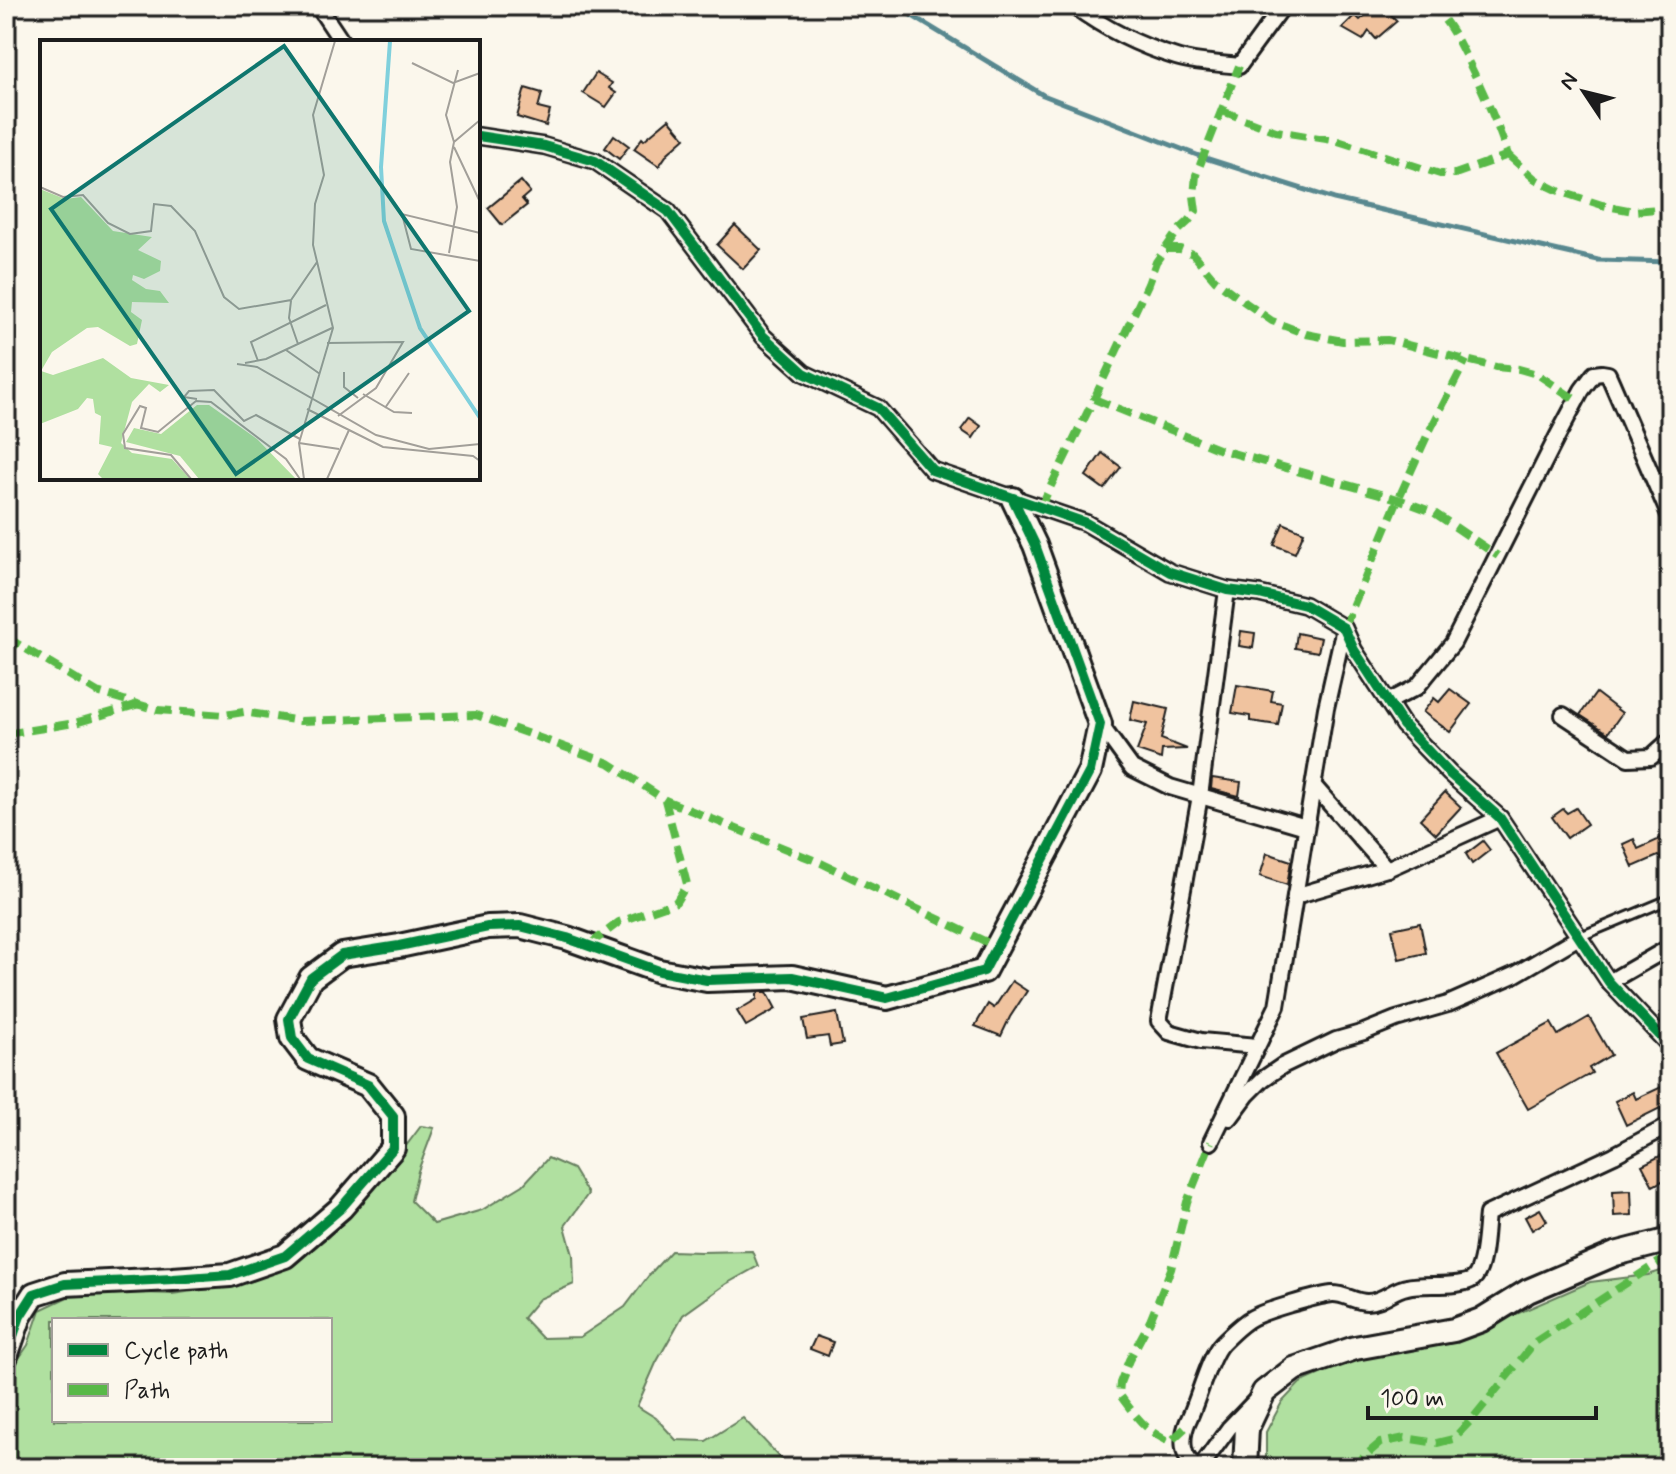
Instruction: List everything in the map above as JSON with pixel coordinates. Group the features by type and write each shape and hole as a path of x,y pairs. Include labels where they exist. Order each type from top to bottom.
{"street":[{"path":"318,6 341,40"},
{"path":"1074,6 1140,43 1179,58 1239,66 1283,6"},
{"path":"480,136 544,146 595,161 668,211 763,336 804,373 878,408 932,470 1086,523 1170,572 1227,590 1305,605 1344,628 1354,650 1403,725 1450,774 1500,818 1609,982 1670,1046"},
{"path":"1388,702 1417,687 1453,643 1563,425 1594,374 1608,374 1670,517"},
{"path":"1013,499 1035,545 1100,724 1132,768 1170,787 1306,827"},
{"path":"1227,590 1200,796 1159,1021 1169,1032 1201,1041 1257,1046"},
{"path":"1344,628 1326,708 1277,1006 1211,1142 1247,1095 1282,1066 1336,1040 1448,1004 1516,974 1579,937"},
{"path":"1563,715 1628,758 1651,757 1670,740"},
{"path":"6,1356 20,1316 34,1294 65,1284 230,1275 285,1256 341,1208 393,1148 393,1116 368,1085 308,1059 292,1038 289,1019 311,978 342,955 488,927 520,926 567,938 659,971 707,980 792,977 887,998 984,971 1090,771 1100,724"},
{"path":"1314,786 1387,869"},
{"path":"1295,896 1387,869 1500,818"},
{"path":"1609,982 1670,947"},
{"path":"1670,1125 1614,1155 1487,1214 1479,1270 1473,1279 1461,1283 1404,1287 1382,1300 1368,1302 1335,1293 1250,1319 1219,1345 1185,1428 1183,1442 1186,1457 1193,1466 1200,1468 1229,1428 1264,1392 1294,1369 1355,1348 1454,1330 1481,1320 1528,1291 1615,1254 1670,1240"},
{"path":"1245,1468 1247,1428 1264,1392"}],"lane":[{"path":"1579,937 1670,899"}],"green space":[{"path":"421,1126 434,1128 411,1201 434,1224 482,1210 523,1185 548,1158 573,1169 588,1194 565,1226 573,1255 574,1284 539,1299 523,1318 542,1338 580,1337 625,1307 671,1251 752,1251 758,1266 726,1284 683,1315 656,1363 637,1406 656,1418 676,1440 706,1441 743,1418 790,1468 6,1468 6,1377 28,1345 40,1310 76,1293 172,1294 230,1286 278,1272 328,1237 375,1187"},
{"path":"1670,1268 1670,1468 1266,1468 1266,1432 1282,1402 1300,1383 1356,1358 1459,1339 1590,1282 1648,1275"}],"building":[{"path":"1376,6 1383,6 1397,21 1376,39 1369,31 1363,40 1342,28 1355,15 1360,20"},
{"path":"596,73 612,83 609,88 616,93 606,107 583,93"},
{"path":"525,88 542,93 538,108 550,111 546,126 517,117"},
{"path":"669,119 685,138 659,166 634,149 642,138 644,140"},
{"path":"614,135 629,146 619,159 605,148"},
{"path":"521,181 530,192 522,199 527,205 502,225 488,208"},
{"path":"735,225 761,250 743,269 717,245"},
{"path":"970,418 981,426 973,438 961,430"},
{"path":"1102,453 1121,467 1104,489 1086,476"},
{"path":"1283,523 1304,532 1295,553 1274,545"},
{"path":"1241,631 1255,633 1253,648 1239,646"},
{"path":"1297,633 1321,638 1318,652 1295,648"},
{"path":"1237,685 1273,691 1271,701 1282,703 1278,725 1250,721 1250,716 1232,713"},
{"path":"1450,689 1471,704 1450,732 1423,712 1434,698 1439,702"},
{"path":"1596,693 1622,713 1608,733 1580,715"},
{"path":"1134,701 1168,709 1161,739 1187,749 1162,750 1161,759 1137,751 1147,724 1130,720"},
{"path":"1212,778 1241,782 1239,796 1211,789"},
{"path":"1445,792 1461,807 1436,834 1420,819"},
{"path":"1576,808 1587,824 1567,838 1552,817 1563,809 1567,813"},
{"path":"1670,829 1670,868 1658,856 1633,867 1623,844 1634,839 1638,849 1658,840"},
{"path":"1483,841 1490,850 1472,864 1466,854"},
{"path":"1267,853 1291,861 1287,885 1260,876"},
{"path":"1420,923 1426,953 1399,959 1392,929"},
{"path":"1012,981 1027,991 1001,1036 975,1026 988,1004 994,1008"},
{"path":"760,992 767,992 776,1009 746,1026 737,1011 757,999"},
{"path":"837,1013 843,1044 830,1046 828,1036 807,1039 803,1019"},
{"path":"1589,1017 1611,1055 1589,1068 1592,1073 1528,1109 1496,1053 1551,1023 1558,1035"},
{"path":"1670,1083 1670,1115 1664,1117 1660,1108 1626,1125 1615,1101 1633,1092 1636,1099"},
{"path":"1670,1151 1670,1177 1653,1186 1642,1165"},
{"path":"1631,1190 1632,1215 1614,1216 1613,1191"},
{"path":"1540,1209 1547,1221 1532,1230 1525,1217"},
{"path":"816,1336 833,1342 828,1356 810,1349"}],"waterway":[{"path":"896,6 1043,95 1202,157 1334,199 1598,260 1670,262"}],"marked path":[{"path":"1222,111 1276,131 1338,141 1440,174 1455,174 1508,155 1461,47 1432,6"},
{"path":"1040,508 1156,262 1196,211 1196,175 1239,66"},
{"path":"1508,155 1535,179 1561,192 1633,211 1670,208"},
{"path":"1166,249 1180,249 1193,254 1215,280 1246,303 1272,321 1306,334 1343,341 1388,340 1496,367 1519,369 1537,374 1576,400"},
{"path":"1344,628 1396,504 1466,360"},
{"path":"1094,399 1218,449 1398,499 1433,512 1498,556"},
{"path":"6,637 97,692 157,710 225,715 244,712 300,721 476,715 609,763 665,800 687,884 676,902 619,922 589,945"},
{"path":"6,734 75,723 139,704"},
{"path":"665,800 821,863 997,947"},
{"path":"1185,1428 1170,1442 1161,1438 1141,1422 1119,1394 1129,1360 1150,1321 1171,1269 1187,1202 1211,1142"},
{"path":"1351,1468 1380,1443 1405,1438 1437,1443 1453,1439 1535,1342 1670,1255"}],"cycle path":[{"path":"480,136 544,146 595,161 668,211 763,336 804,373 878,408 932,470 1086,523 1170,572 1227,590 1305,605 1344,628 1354,650 1403,725 1450,774 1500,818 1609,982 1670,1046"},
{"path":"6,1356 20,1316 34,1294 65,1284 230,1275 285,1256 341,1208 393,1148 393,1116 368,1085 308,1059 292,1038 289,1019 311,978 342,955 488,927 520,926 567,938 659,971 707,980 792,977 887,998 984,971 1090,771 1100,724 1035,545 1013,499"}]}
